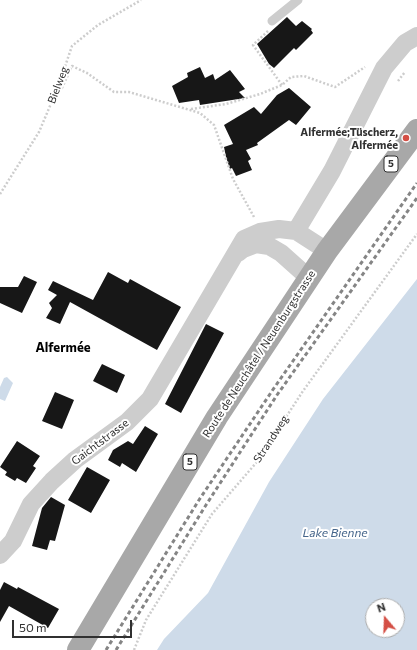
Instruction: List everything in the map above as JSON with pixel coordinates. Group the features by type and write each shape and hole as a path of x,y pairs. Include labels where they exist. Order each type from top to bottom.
{"main road":[{"name":"Route de Neuchâtel / Neuenburgstrasse","path":"78,650 217,418 327,251 417,130"}],"street":[{"path":"296,231 332,171 384,68 405,43 417,36"},
{"name":"Gaichtstrasse","path":"0,555 12,541 31,504 52,481 75,460 127,422 150,399 244,239 255,234 279,229 296,231 327,251"},
{"name":"Gaichtstrasse","path":"230,261 243,249 256,244 269,246 281,253 309,278"}],"lane":[{"path":"272,21 298,0"}],"path":[{"name":"Bielweg","path":"0,194 39,132 58,87 72,46 98,26 141,0"},
{"path":"272,21 268,31 253,45 282,85"},
{"path":"188,110 226,104 260,94 282,85 291,76 304,76 334,87 371,63"},
{"path":"58,87 62,88 72,66 87,73 114,92 129,92 200,113 214,125 233,179 256,220"},
{"name":"Strandweg","path":"134,650 146,620 212,514 256,463 303,391 417,234"}],"water":[{"name":"Lake Bienne","path":"417,279 417,650 157,650 164,639 208,593 269,482 323,399"},
{"path":"7,377 13,383 5,401 0,399 0,387 4,378"}],"building":[{"path":"287,17 296,26 302,21 312,29 311,30 313,33 296,50 294,48 274,68 269,64 257,44"},
{"path":"200,67 205,78 213,74 215,80 230,70 245,89 239,92 245,98 200,105 199,100 179,103 172,86 188,77 187,73"},
{"path":"289,88 311,107 296,125 289,120 257,143 258,145 246,150 251,159 248,161 252,170 236,176 232,168 230,169 226,157 224,147 233,144 224,125 254,107 261,114 277,95"},
{"path":"108,272 128,283 130,279 181,307 157,350 70,302 60,324 46,318 52,308 49,303 57,295 48,290 53,281 93,300"},
{"path":"24,276 37,282 22,313 0,303 0,287 18,287"},
{"path":"206,324 224,333 181,413 165,404"},
{"path":"102,364 125,375 117,393 93,381"},
{"path":"55,392 74,400 62,429 42,421"},
{"path":"145,426 158,434 136,472 122,463 120,467 108,460 113,450 128,441 133,444"},
{"path":"17,441 40,456 33,466 36,468 26,483 17,478 15,481 5,475 7,472 0,467"},
{"path":"87,467 110,480 91,513 68,500"},
{"path":"51,497 65,505 55,541 50,540 47,550 32,546 42,508"},
{"path":"4,582 17,589 18,587 59,609 48,628 9,606 0,622 0,590"}],"railway":[{"path":"106,650 199,500 272,391 417,183"},
{"path":"116,650 206,505 277,395 417,198"}],"place":[{"name":"Alfermée;Tüscherz, Alfermée","path":"406,138"}],"district":[{"name":"Alfermée","path":"63,348"}]}
